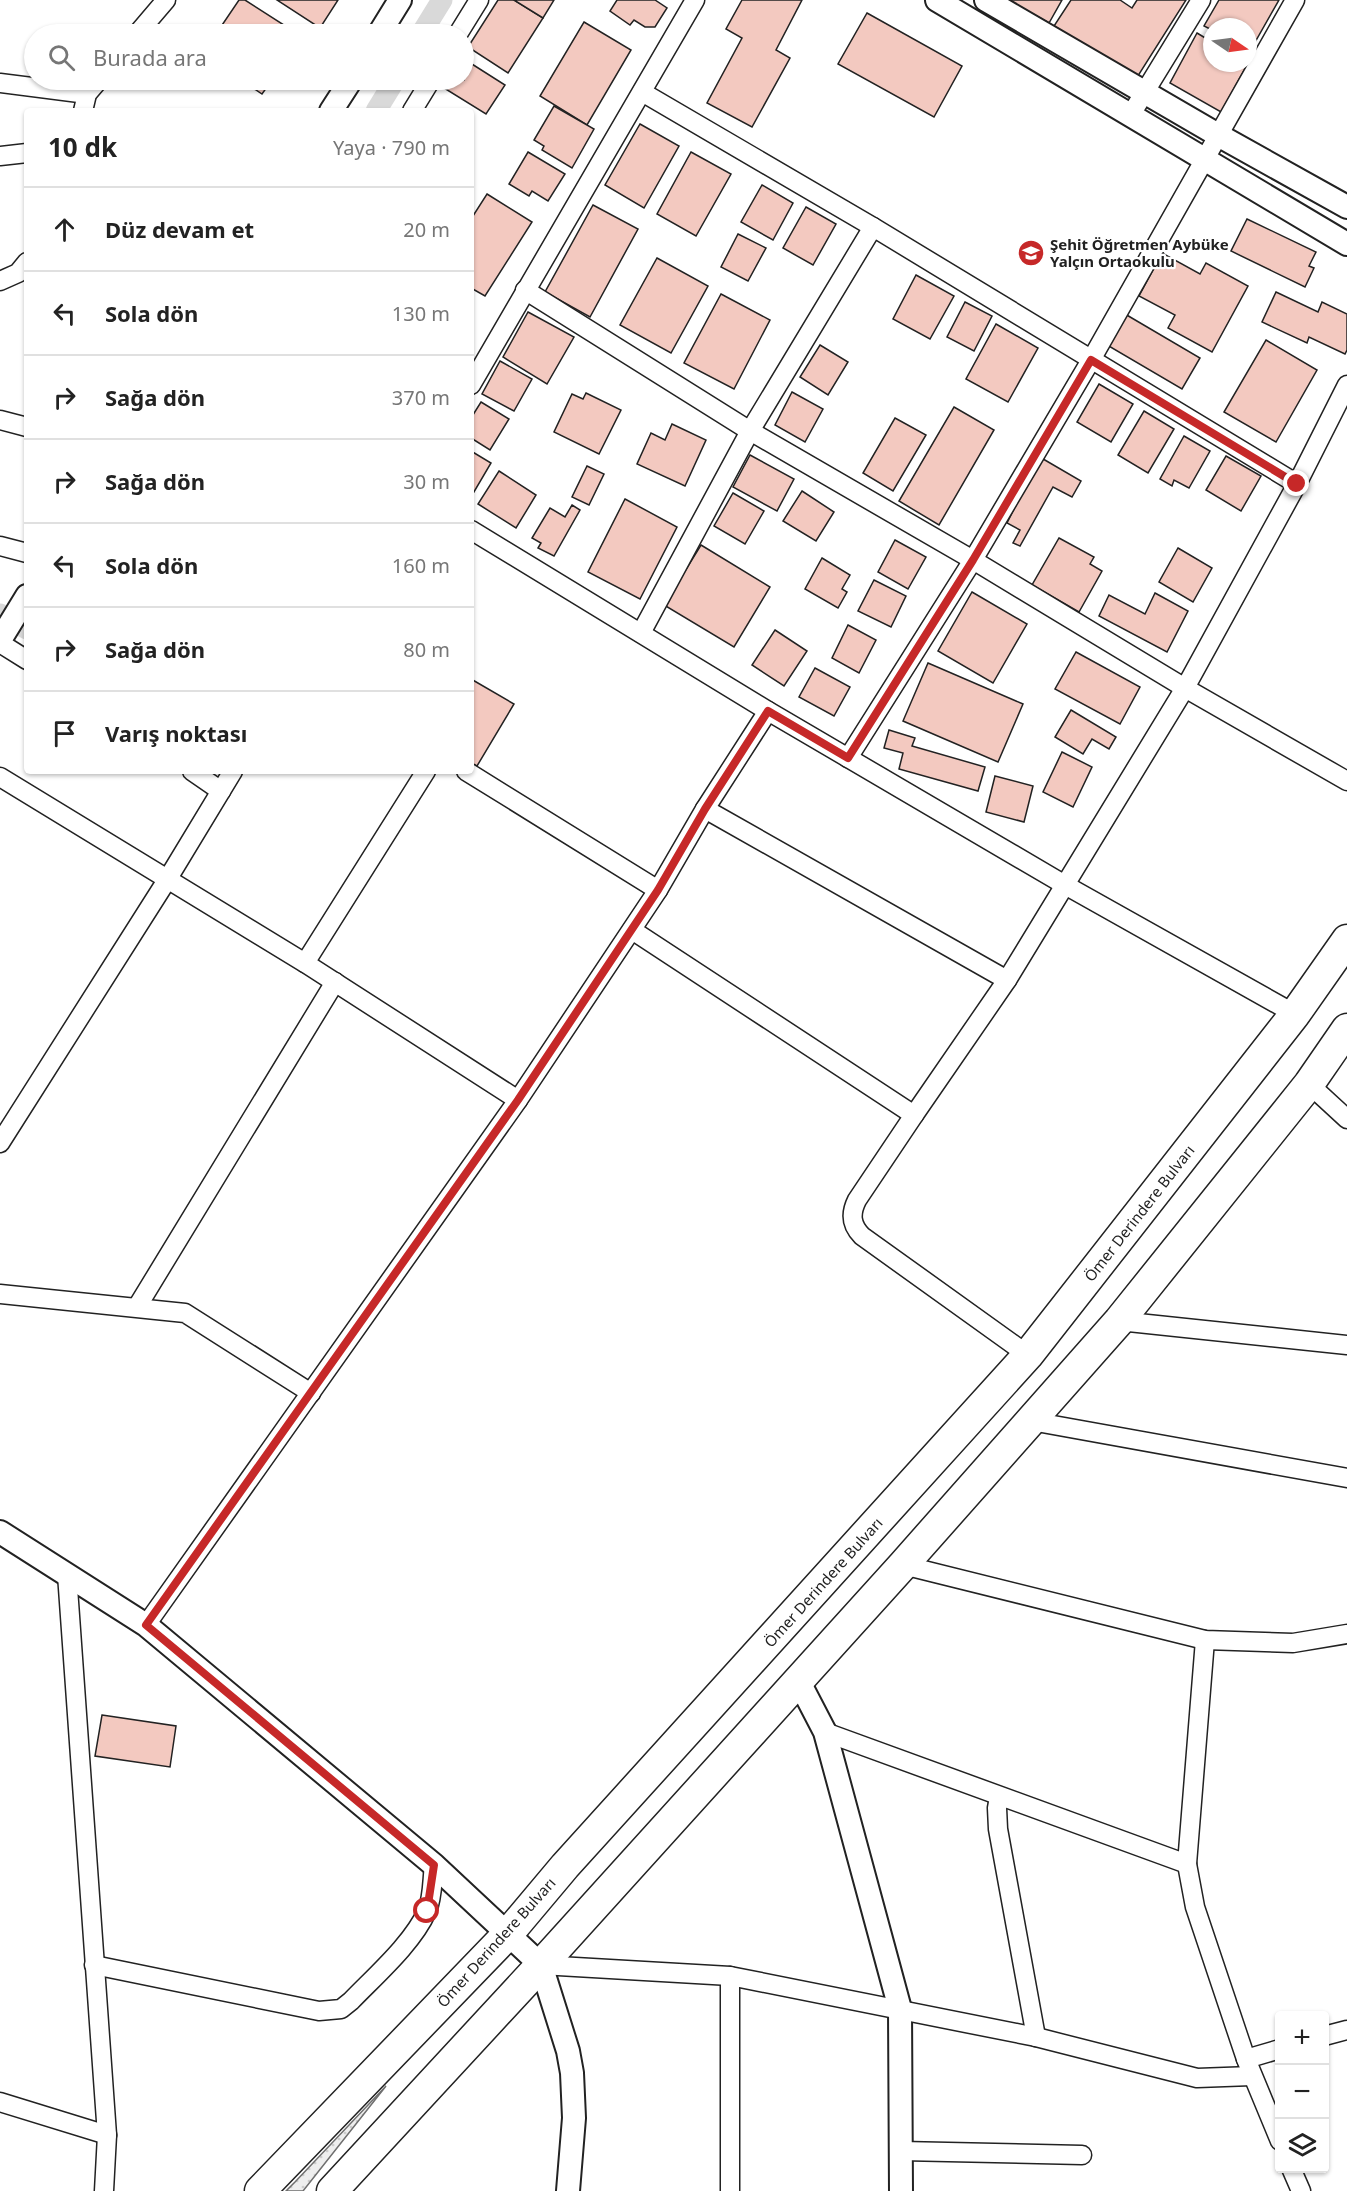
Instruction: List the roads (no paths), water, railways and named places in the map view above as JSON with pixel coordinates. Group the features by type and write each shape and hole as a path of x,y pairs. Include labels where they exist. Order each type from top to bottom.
{"highway":[{"name":"Ömer Derindere Bulvarı","path":"260,2191 507,1935 581,1849 1028,1355 1295,1014 1347,940"},
{"path":"332,2191 541,1965 903,1565 1119,1321 1309,1084 1347,1029"}],"street":[{"path":"146,24 166,0"},
{"path":"385,24 400,0"},
{"path":"464,24 479,0"},
{"path":"474,380 695,0"},
{"path":"937,0 1347,244"},
{"path":"986,0 1347,207"},
{"path":"1130,116 1201,0"},
{"path":"848,758 973,560 1091,360 1295,0"},
{"path":"0,83 24,88"},
{"path":"31,90 85,102"},
{"path":"333,108 345,90"},
{"path":"413,108 425,90"},
{"path":"642,92 873,227 1297,484"},
{"path":"0,156 24,153"},
{"path":"641,633 750,431 873,227"},
{"path":"0,281 18,273 24,266"},
{"path":"525,290 750,431 1347,781"},
{"path":"1028,1355 862,1236 853,1223 852,1213 857,1200 1006,980 1185,688 1297,484 1347,385"},
{"path":"0,420 24,426"},
{"path":"474,532 848,758 1065,885 1295,1014"},
{"path":"0,546 24,552"},
{"path":"24,601 0,641 24,658"},
{"path":"146,1625 518,1100 658,890 705,809 768,711"},
{"path":"196,774 221,791"},
{"path":"0,1143 167,880 231,774"},
{"path":"305,963 424,774"},
{"path":"471,774 658,890"},
{"path":"0,777 305,963 518,1100"},
{"path":"705,809 1006,980"},
{"path":"632,930 914,1115"},
{"path":"137,1307 335,982"},
{"path":"1309,1084 1347,1119"},
{"path":"0,1294 184,1313 311,1393"},
{"path":"1119,1321 1347,1345"},
{"path":"1031,1421 1347,1478"},
{"path":"0,1532 146,1625 434,1865 541,1965 568,2051 572,2073 574,2118 568,2191"},
{"path":"903,1565 1205,1640 1293,1643 1347,1634"},
{"path":"67,1574 107,2135 104,2191"},
{"path":"1205,1640 1187,1864 1195,1907 1249,2068 1275,2129"},
{"path":"798,1680 825,1732 900,2009 901,2191"},
{"path":"825,1732 1187,1864"},
{"path":"999,1797 998,1829 1036,2037"},
{"path":"94,1965 319,2011 341,2009 414,1934 427,1911 434,1865"},
{"path":"541,1965 730,1976 1036,2037 1197,2078 1249,2068 1275,2052"},
{"path":"730,1976 730,2191"},
{"path":"1329,2035 1347,2030"},
{"path":"0,2102 107,2135"},
{"path":"901,2151 1082,2155"},
{"path":"1293,2173 1301,2191"}],"waterway":[{"path":"427,24 442,0"},
{"path":"378,108 389,90"},
{"path":"0,614 24,627"}],"place":[{"name":"Şehit Öğretmen Aybüke Yalçın Ortaokulu","path":"1031,253"}]}
